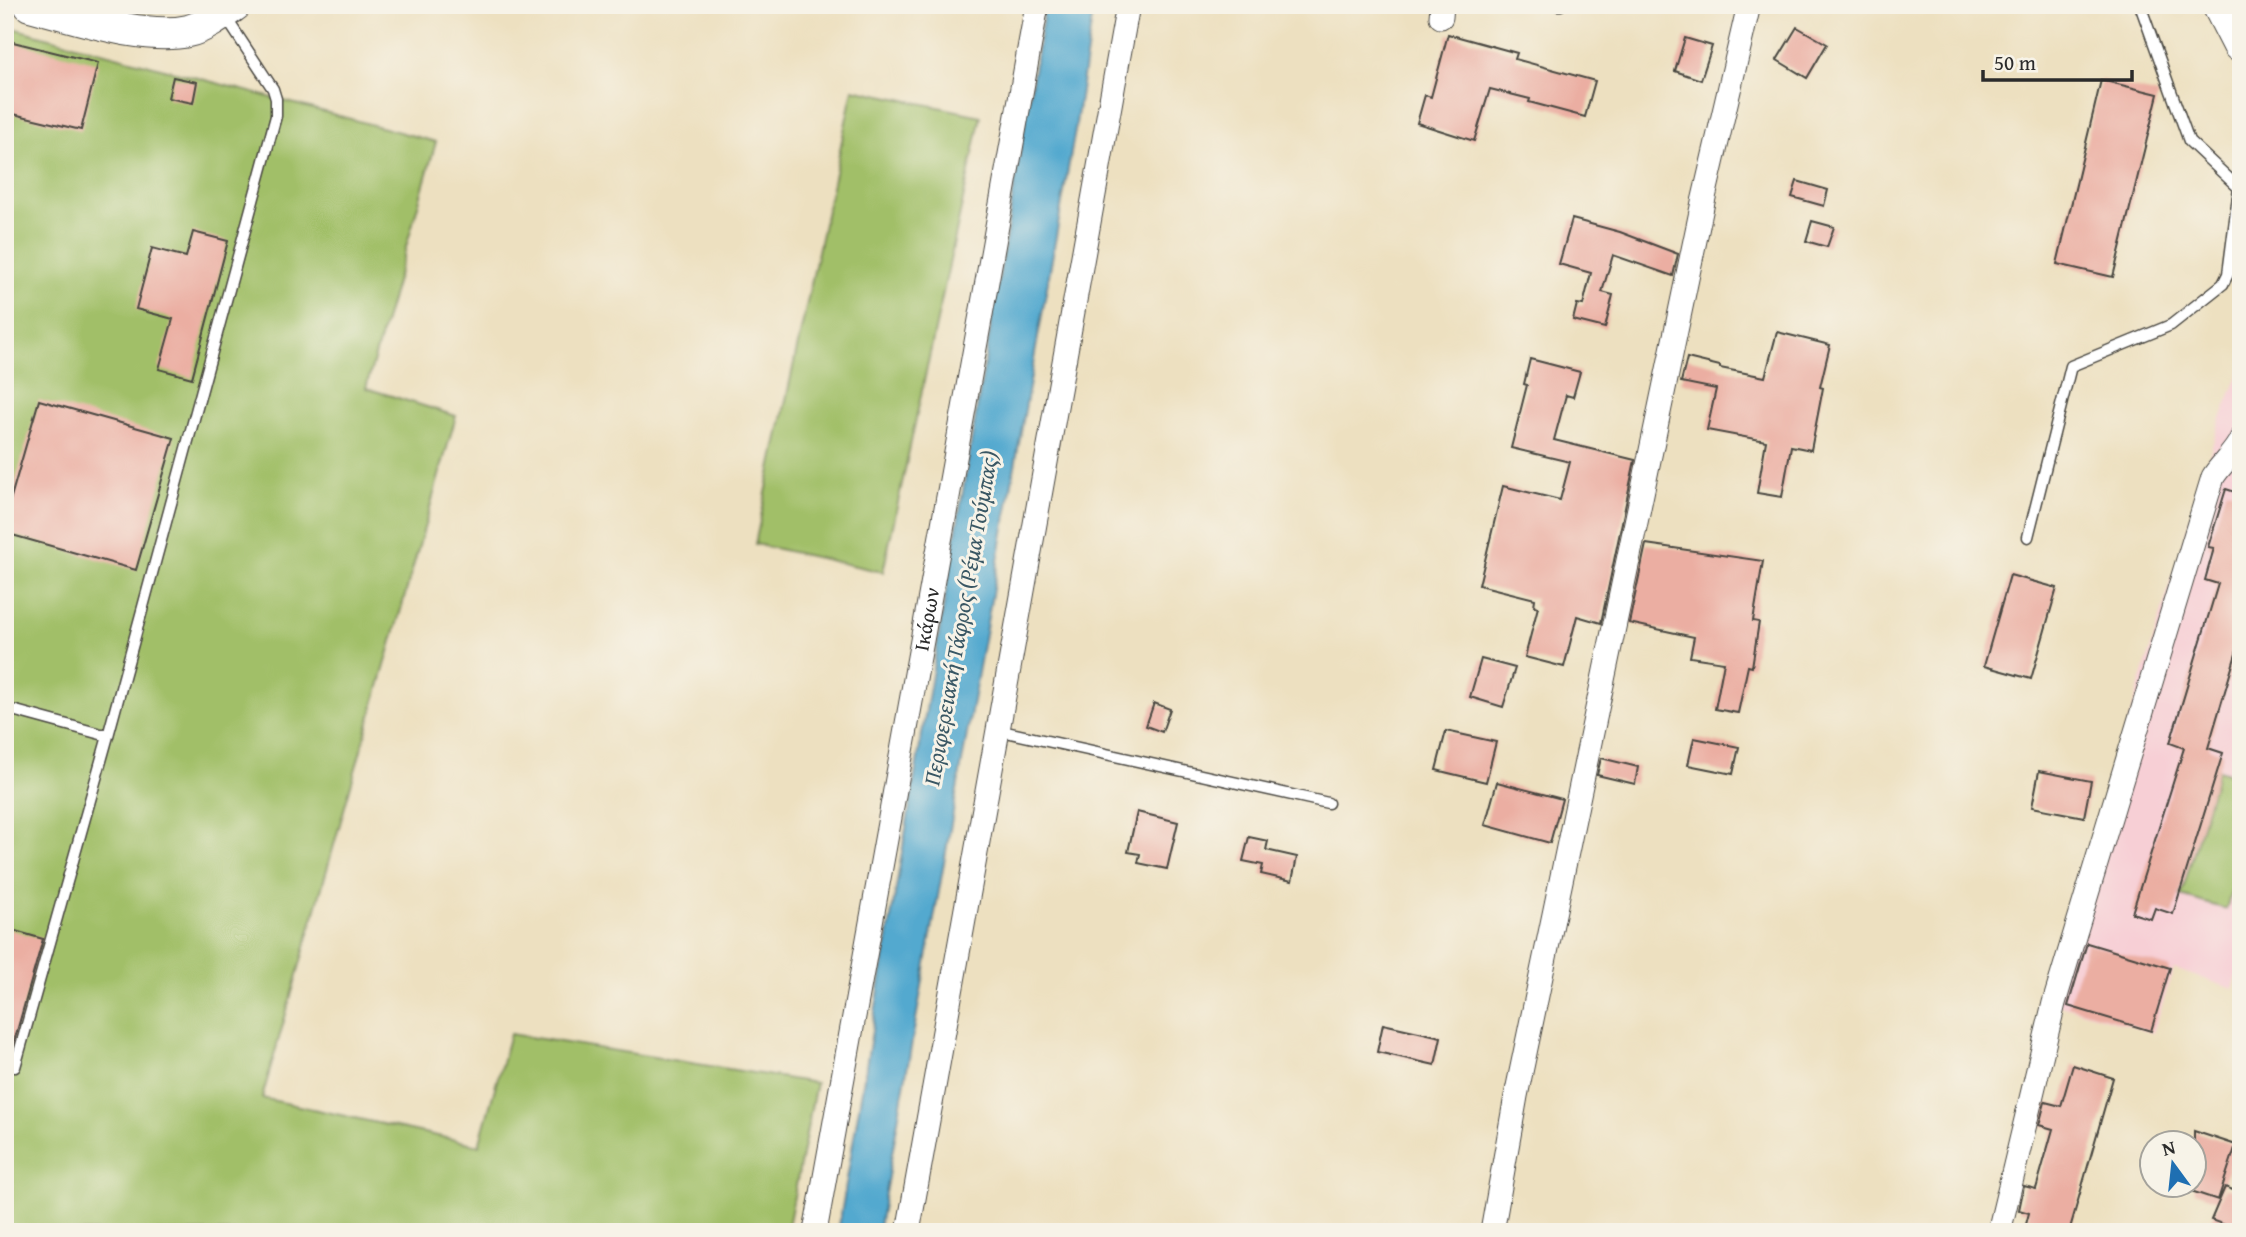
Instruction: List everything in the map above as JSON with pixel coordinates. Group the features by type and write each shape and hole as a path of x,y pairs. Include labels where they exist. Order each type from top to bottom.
{"main road":[{"path":"30,5 76,11 118,27 172,33 191,30 229,9"},
{"path":"2221,5 2241,44"}],"street":[{"name":"Ικάρων","path":"815,1232 1037,5"},
{"path":"908,1232 1128,5"},
{"path":"1492,1232 1516,1096 1703,202 1749,5"},
{"path":"1999,1232 2037,1064 2103,837 2213,477 2241,439"}],"lane":[{"path":"2028,537 2071,366 2171,325 2223,284 2228,274 2239,188 2189,141 2140,5"},
{"path":"15,1067 276,116 273,89 229,9"},
{"path":"5,708 107,736"},
{"path":"997,730 1328,803"}],"shaded area":[{"path":"2241,369 2241,963 2233,989 2174,969 2153,1033 2044,1000 2219,423"}],"green space":[{"path":"119,5 192,5 156,12 137,11"},
{"path":"5,26 436,142 366,388 456,416 262,1098 479,1145 510,1034 816,1083 787,1232 5,1232"},
{"path":"853,89 981,116 883,572 755,544"},
{"path":"2218,770 2241,777 2241,861 2226,909 2181,896"}],"water":[{"name":"Περιφερειακή Τάφρος (Ρέμα Τούμπας)","path":"1045,5 1094,5 1075,130 878,1232 838,1232"}],"building":[{"path":"1797,27 1827,44 1807,78 1777,60"},
{"path":"1448,34 1517,53 1515,59 1595,81 1585,117 1490,89 1474,141 1417,123 1425,95 1431,97"},
{"path":"1685,38 1712,46 1701,80 1675,71"},
{"path":"5,40 98,63 81,130 5,112"},
{"path":"173,77 197,82 193,103 168,98"},
{"path":"2101,80 2158,94 2113,277 2057,264"},
{"path":"1797,181 1828,190 1824,206 1792,197"},
{"path":"1572,219 1620,232 1678,254 1673,276 1613,255 1602,292 1613,295 1605,328 1573,320 1577,304 1583,305 1591,273 1559,264"},
{"path":"1812,221 1834,227 1827,247 1806,241"},
{"path":"193,232 228,241 192,378 159,369 173,319 136,309 152,248 186,257"},
{"path":"1777,332 1830,345 1820,387 1823,388 1811,450 1791,446 1782,497 1757,493 1766,441 1707,430 1716,389 1681,382 1687,358 1765,377"},
{"path":"1530,359 1580,372 1573,397 1566,395 1554,440 1635,460 1601,623 1577,616 1564,667 1525,657 1538,607 1534,606 1535,599 1479,585 1503,486 1560,500 1570,462 1511,448 1527,385 1524,384"},
{"path":"39,400 174,438 136,570 5,533 5,518"},
{"path":"2226,489 2241,494 2241,637 2208,748 2223,753 2173,914 2155,908 2151,919 2132,913 2184,748 2170,743 2218,584 2205,580 2214,548 2208,547"},
{"path":"1646,544 1763,561 1753,621 1759,622 1752,667 1748,666 1738,713 1715,709 1724,662 1690,657 1694,637 1629,623"},
{"path":"2010,575 2057,588 2031,679 1984,666"},
{"path":"1481,659 1515,668 1503,707 1470,697"},
{"path":"1154,703 1170,709 1162,732 1146,726"},
{"path":"1446,731 1496,742 1486,782 1436,770"},
{"path":"1694,738 1739,747 1733,774 1688,765"},
{"path":"1601,758 1638,767 1635,784 1597,775"},
{"path":"2039,771 2091,781 2084,817 2032,807"},
{"path":"1497,782 1562,799 1550,843 1485,825"},
{"path":"1137,812 1178,822 1167,869 1138,863 1140,854 1128,852"},
{"path":"1249,837 1268,841 1266,850 1297,857 1292,881 1261,874 1263,865 1243,861"},
{"path":"5,928 43,939 8,1063 5,1062"},
{"path":"2087,943 2170,968 2151,1031 2068,1006"},
{"path":"1383,1024 1441,1037 1435,1065 1377,1052"},
{"path":"2073,1065 2113,1078 2069,1232 2024,1232 2029,1213 2019,1210 2024,1186 2036,1189 2053,1129 2039,1125 2045,1102 2061,1106"},
{"path":"2208,1136 2236,1145 2218,1200 2208,1197"},
{"path":"2225,1187 2241,1193 2241,1231 2211,1220"}]}
